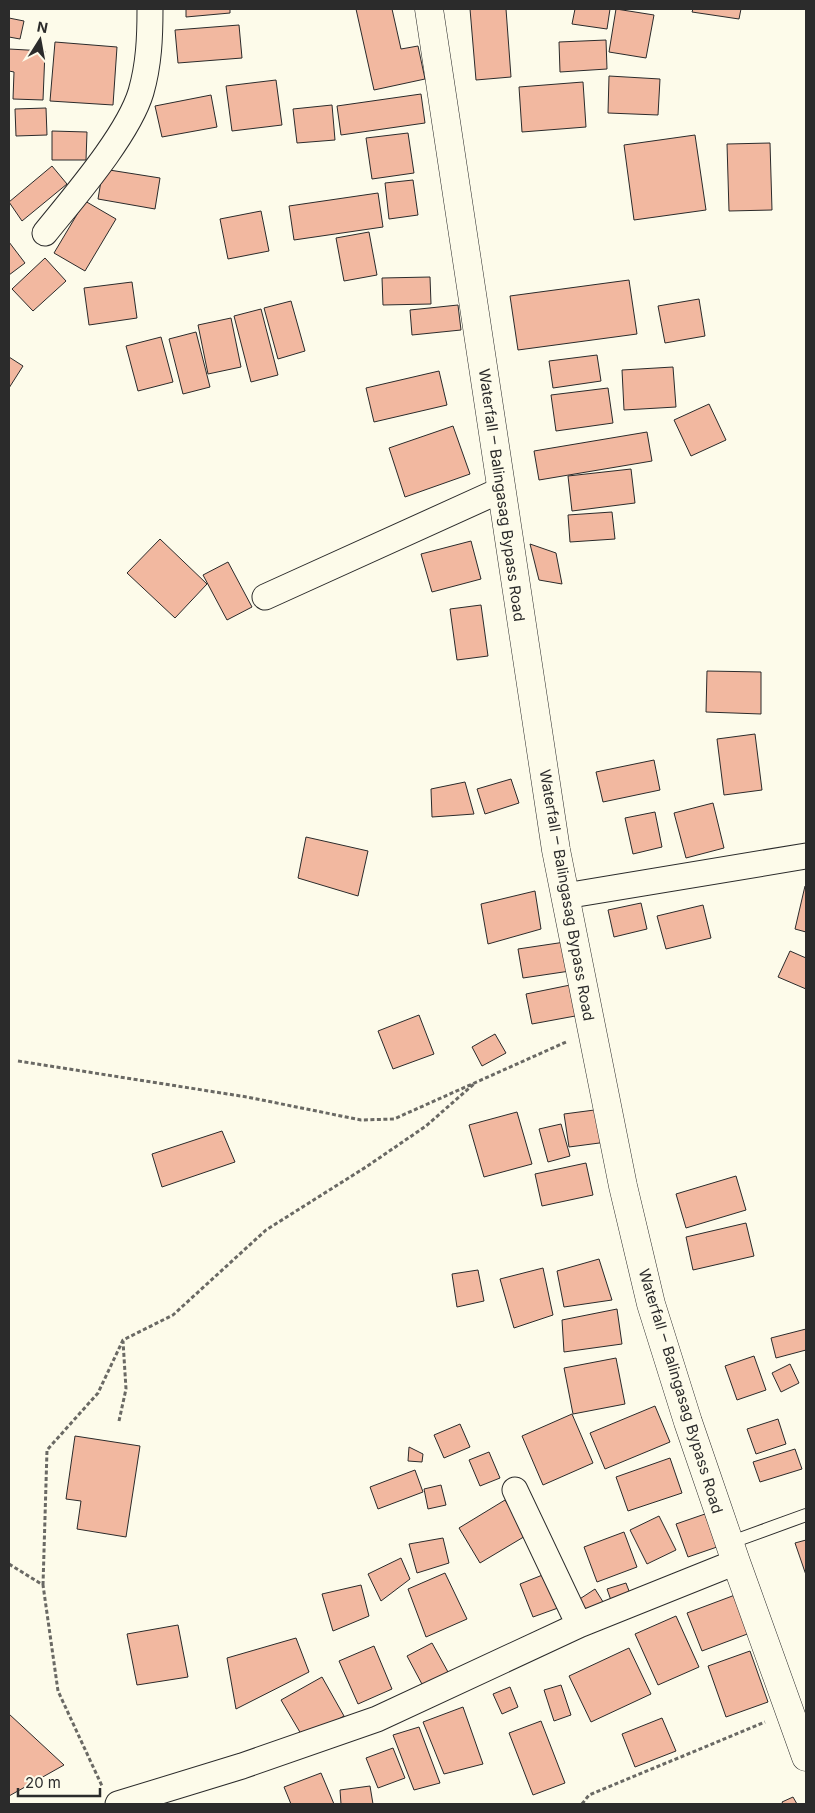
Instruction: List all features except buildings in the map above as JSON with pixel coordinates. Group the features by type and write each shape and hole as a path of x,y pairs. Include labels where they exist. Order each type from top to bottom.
{"main road":[{"name":"Waterfall ‒ Balingasag Bypass Road","path":"429,9 538,737 566,896 623,1186 651,1304 732,1553 806,1757"}],"street":[{"path":"45,233 122,131 141,94 150,45 150,9"},
{"path":"265,597 501,490"},
{"path":"566,896 806,856"},
{"path":"515,1490 579,1625"},
{"path":"110,1796 242,1766 377,1719 732,1553"}],"lane":[{"path":"732,1553 806,1514"}],"path":[{"path":"18,1061 247,1097 361,1120 394,1119 537,1053 592,1032"},
{"path":"110,1796 58,1691 43,1585 47,1450 98,1394 123,1340 173,1315 266,1230 366,1167 426,1126 475,1083"},
{"path":"119,1421 126,1389 123,1340"},
{"path":"9,1564 43,1585"},
{"path":"582,1804 589,1795 789,1712"}]}
